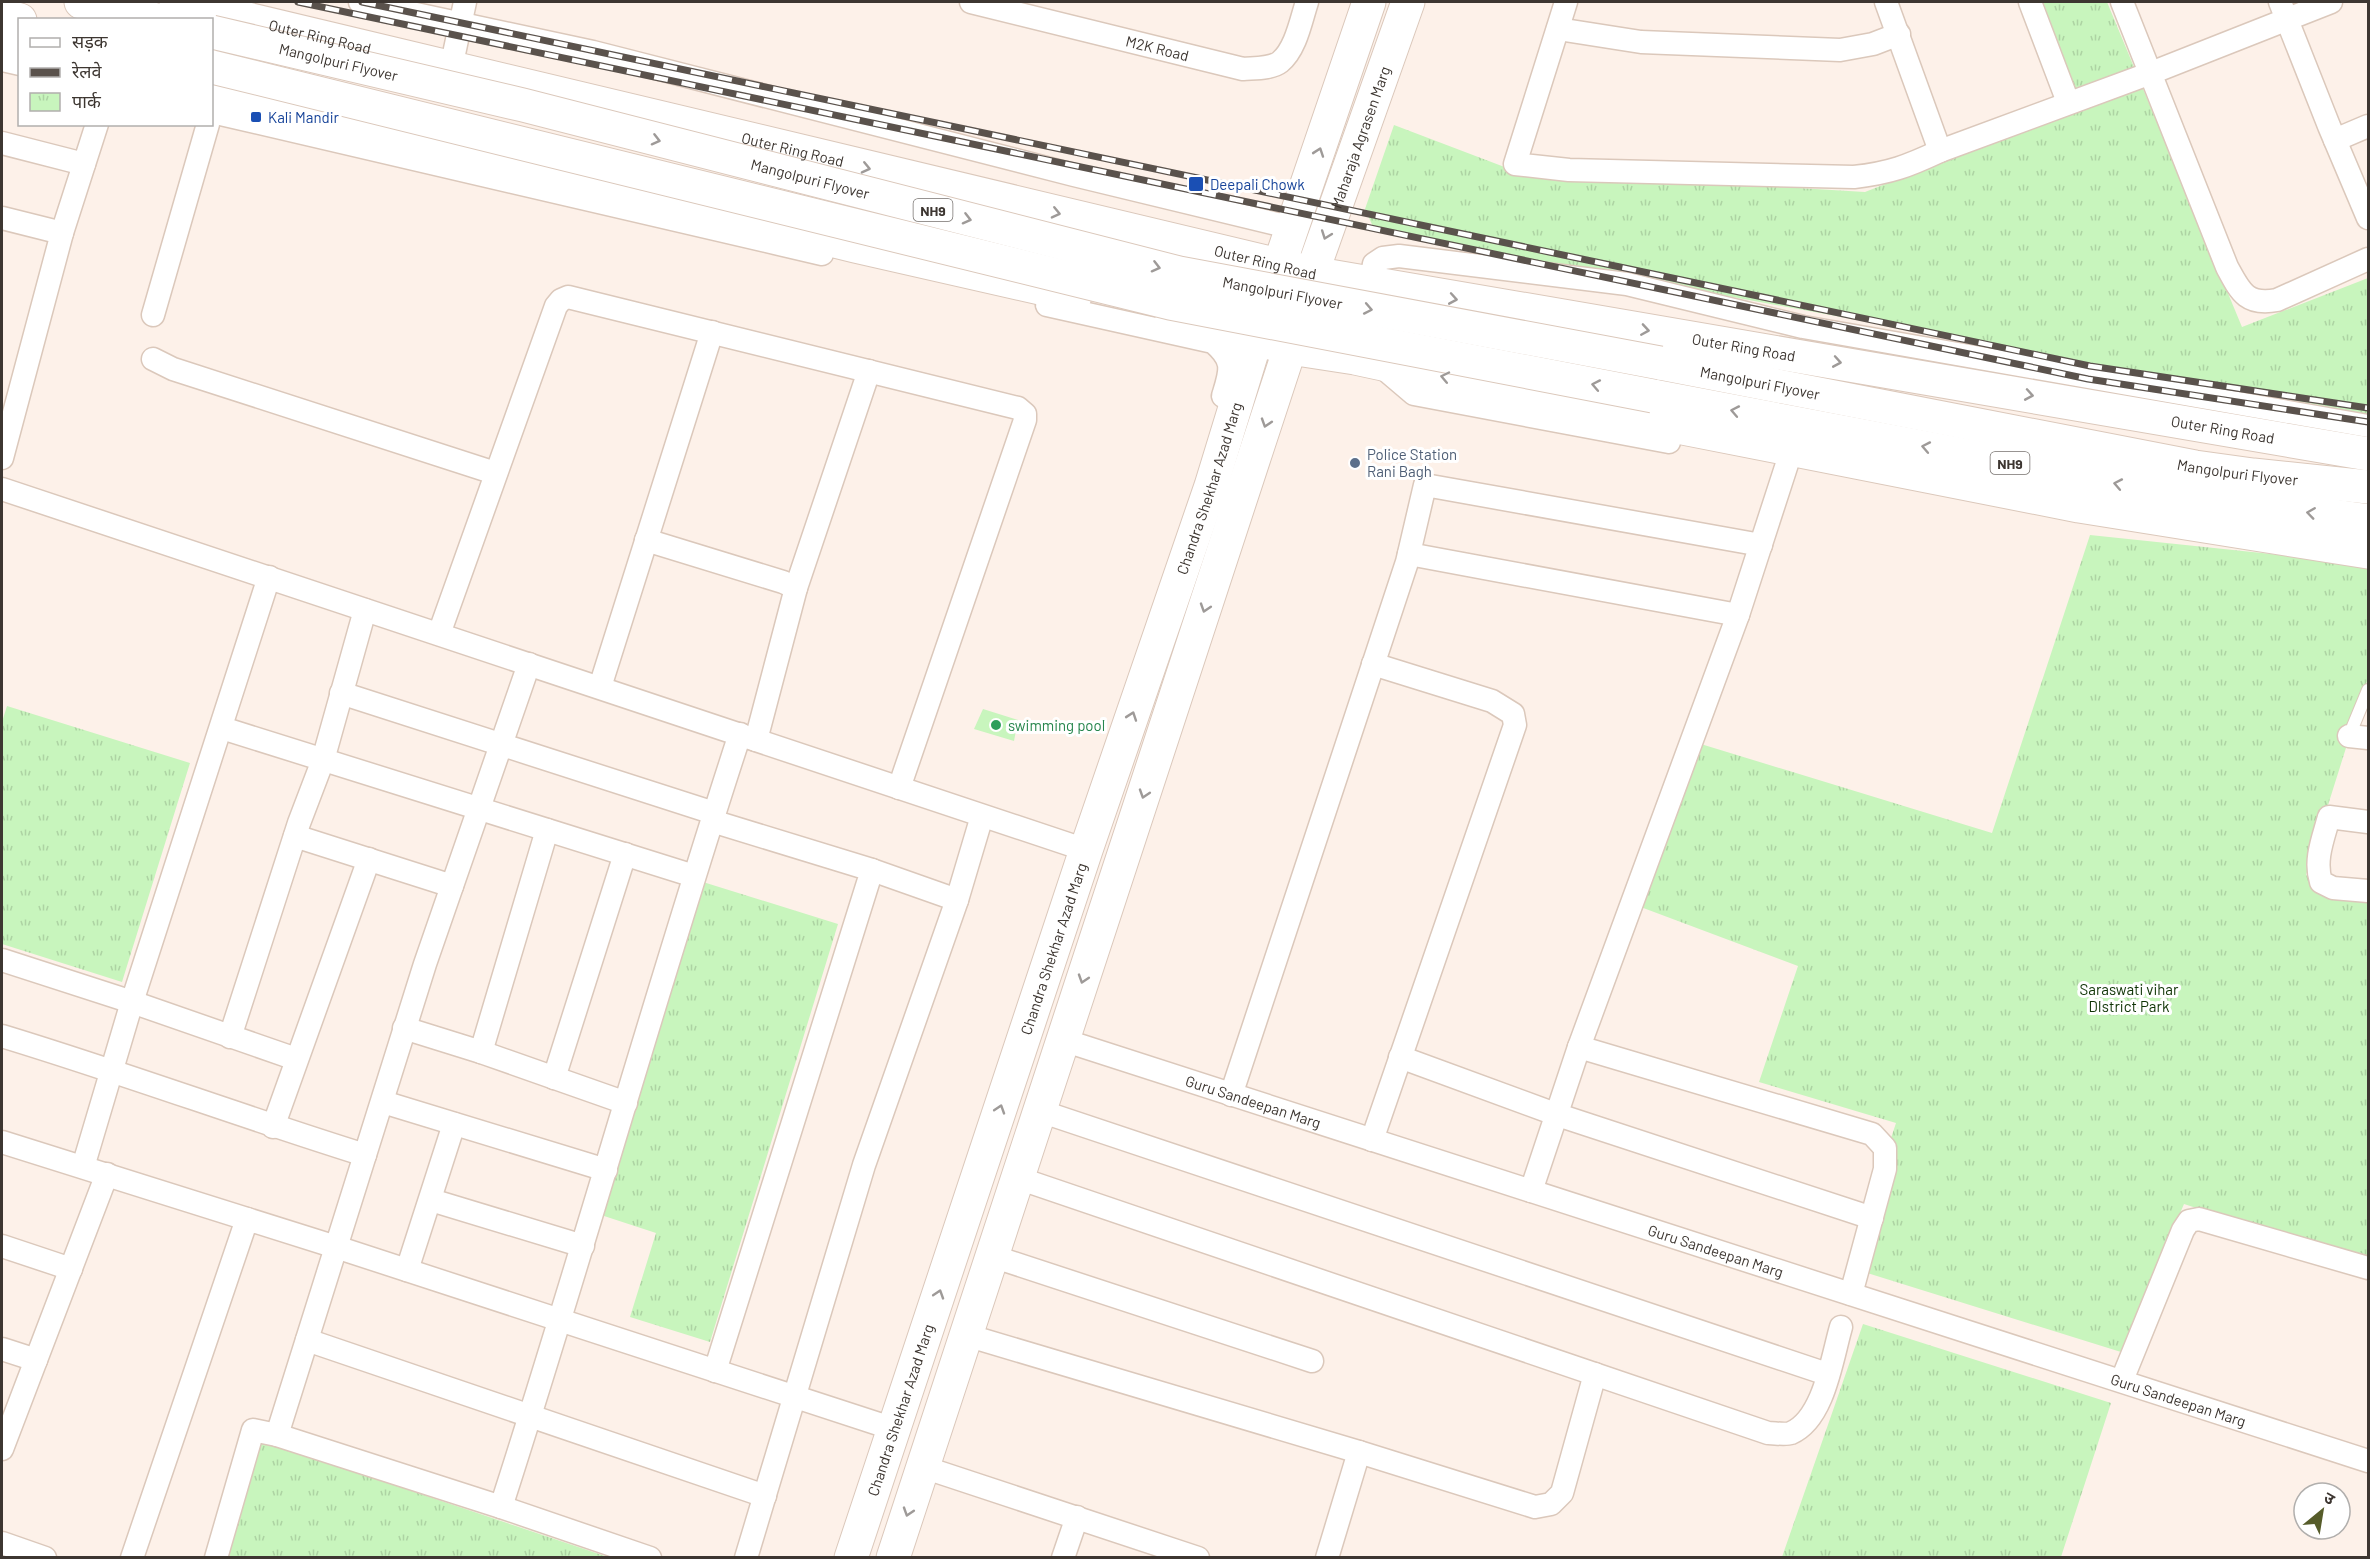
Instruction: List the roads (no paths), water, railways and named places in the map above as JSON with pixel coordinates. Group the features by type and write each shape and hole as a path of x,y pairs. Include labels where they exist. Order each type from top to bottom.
{"main road":[{"path":"81,2 149,18"},
{"name":"Outer Ring Road","path":"176,2 1312,273 2368,454"},
{"path":"1279,266 1369,2"},
{"name":"Maharaja Agrasen Marg","path":"1312,273 1408,2"},
{"path":"2,15 18,19"},
{"name":"Mangolpuri Flyover","path":"213,32 523,105 1179,273 1660,363 2195,467 2368,488"},
{"path":"1358,34 1392,46"},
{"path":"2,35 18,39"},
{"name":"Mangolpuri Flyover","path":"213,67 1170,303 2138,488 2368,521"},
{"path":"213,87 879,251 1290,348 1377,363 1647,421 2079,507 2368,552"},
{"path":"879,251 897,175"},
{"path":"1479,385 1495,376 1506,361 1510,345 1507,324 1494,306"},
{"name":"Chandra Shekhar Azad Marg","path":"851,1557 1086,850 1213,480 1256,339"},
{"path":"893,1557 1290,348"},
{"path":"1213,480 1243,493"},
{"path":"890,1441 927,1455"}],"street":[{"path":"360,2 463,12 593,52 1074,175 1293,228"},
{"name":"M2K Road","path":"971,2 1243,69 1263,68 1279,63 1292,46 1307,2"},
{"path":"1566,2 1515,164 1569,170 1854,177 1886,174 1910,166 1940,151 2151,73 2284,10 2331,2"},
{"path":"1886,2 1940,151"},
{"path":"2030,2 2068,102"},
{"path":"2122,2 2227,267 2238,287 2249,298 2262,303 2277,300 2368,259"},
{"path":"2284,10 2368,218"},
{"path":"451,68 463,12"},
{"path":"1558,29 1641,42 1840,50 1873,44 1899,34"},
{"path":"2,60 18,64"},
{"path":"213,112 1213,342 1226,353 1231,370 1196,488 1202,513"},
{"path":"2,458 10,398 96,126"},
{"path":"153,315 207,126"},
{"path":"2335,140 2368,126"},
{"path":"2,143 84,164"},
{"path":"2,218 62,234"},
{"path":"1370,284 1374,264 1383,258 1399,256 1627,284 1803,327 2368,426"},
{"path":"440,634 495,473 556,306 568,297 1018,408 1025,414 1025,420 899,788"},
{"path":"600,687 712,332"},
{"path":"153,359 173,369 495,473"},
{"path":"1377,363 1414,394 1787,464 2368,563"},
{"path":"501,1506 561,1321 713,817 748,737 868,371"},
{"path":"1531,1191 1579,1047 1738,615 1787,464"},
{"path":"1231,1095 1409,554 1425,485 1761,545"},
{"path":"2,489 1086,850"},
{"path":"646,540 796,588"},
{"path":"1409,554 1738,615"},
{"path":"83,1167 132,1002 269,577"},
{"path":"230,1037 322,760 365,610"},
{"path":"277,1435 383,1102 404,1028 529,664"},
{"path":"1372,1140 1515,725 1513,714 1491,701 1373,664"},
{"path":"341,693 501,744 957,900"},
{"path":"222,728 694,876"},
{"path":"746,1557 864,1166 957,900 982,816"},
{"path":"2368,822 2329,817 2317,870 2321,882 2333,888 2368,891"},
{"path":"481,1052 547,830"},
{"path":"295,836 452,886"},
{"path":"554,1078 625,854"},
{"path":"273,1126 369,859"},
{"path":"714,1371 872,870"},
{"path":"2,960 296,1059"},
{"path":"404,1028 481,1052 626,1103"},
{"path":"2,1036 112,1070 273,1126 366,1155"},
{"name":"Guru Sandeepan Marg","path":"1063,1040 2368,1461"},
{"path":"1579,1047 1872,1134 1885,1148 1885,1169 1851,1294"},
{"path":"1400,1057 1558,1115 1872,1218"},
{"path":"383,1102 606,1170"},
{"path":"1040,1111 1827,1374"},
{"path":"407,1270 454,1124"},
{"path":"2,1142 336,1247 795,1396 890,1441"},
{"path":"2,1449 107,1174"},
{"path":"1018,1178 1768,1433 1789,1434 1805,1424 1817,1407 1841,1327"},
{"path":"431,1200 583,1246"},
{"path":"132,1557 247,1219"},
{"path":"2122,1380 2183,1230 2189,1221 2199,1219 2368,1268"},
{"path":"2,1246 71,1269"},
{"path":"992,1256 1312,1361"},
{"path":"966,1335 1359,1452 1534,1507 1551,1504 1562,1493 1595,1374"},
{"path":"307,1340 765,1496"},
{"path":"2,1349 36,1360"},
{"path":"216,1557 253,1430 277,1435 501,1506 650,1557"},
{"path":"1327,1557 1359,1452"},
{"path":"927,1455 1077,1517 1198,1557"},
{"path":"1063,1557 1077,1517"},
{"path":"2,1543 45,1557"}],"lane":[{"path":"2359,737 2368,690"}],"railway":[{"path":"298,2 2088,379 2368,422"},
{"path":"362,2 2090,366 2368,408"}],"place":[{"name":"Kali Mandir","path":"256,117"},
{"name":"Deepali Chowk","path":"1196,184"},
{"name":"Police Station Rani Bagh","path":"1355,463"},
{"name":"swimming pool","path":"996,725"}],"park label":[{"name":"Saraswati vihar DIstrict Park","path":"2129,998"}]}
